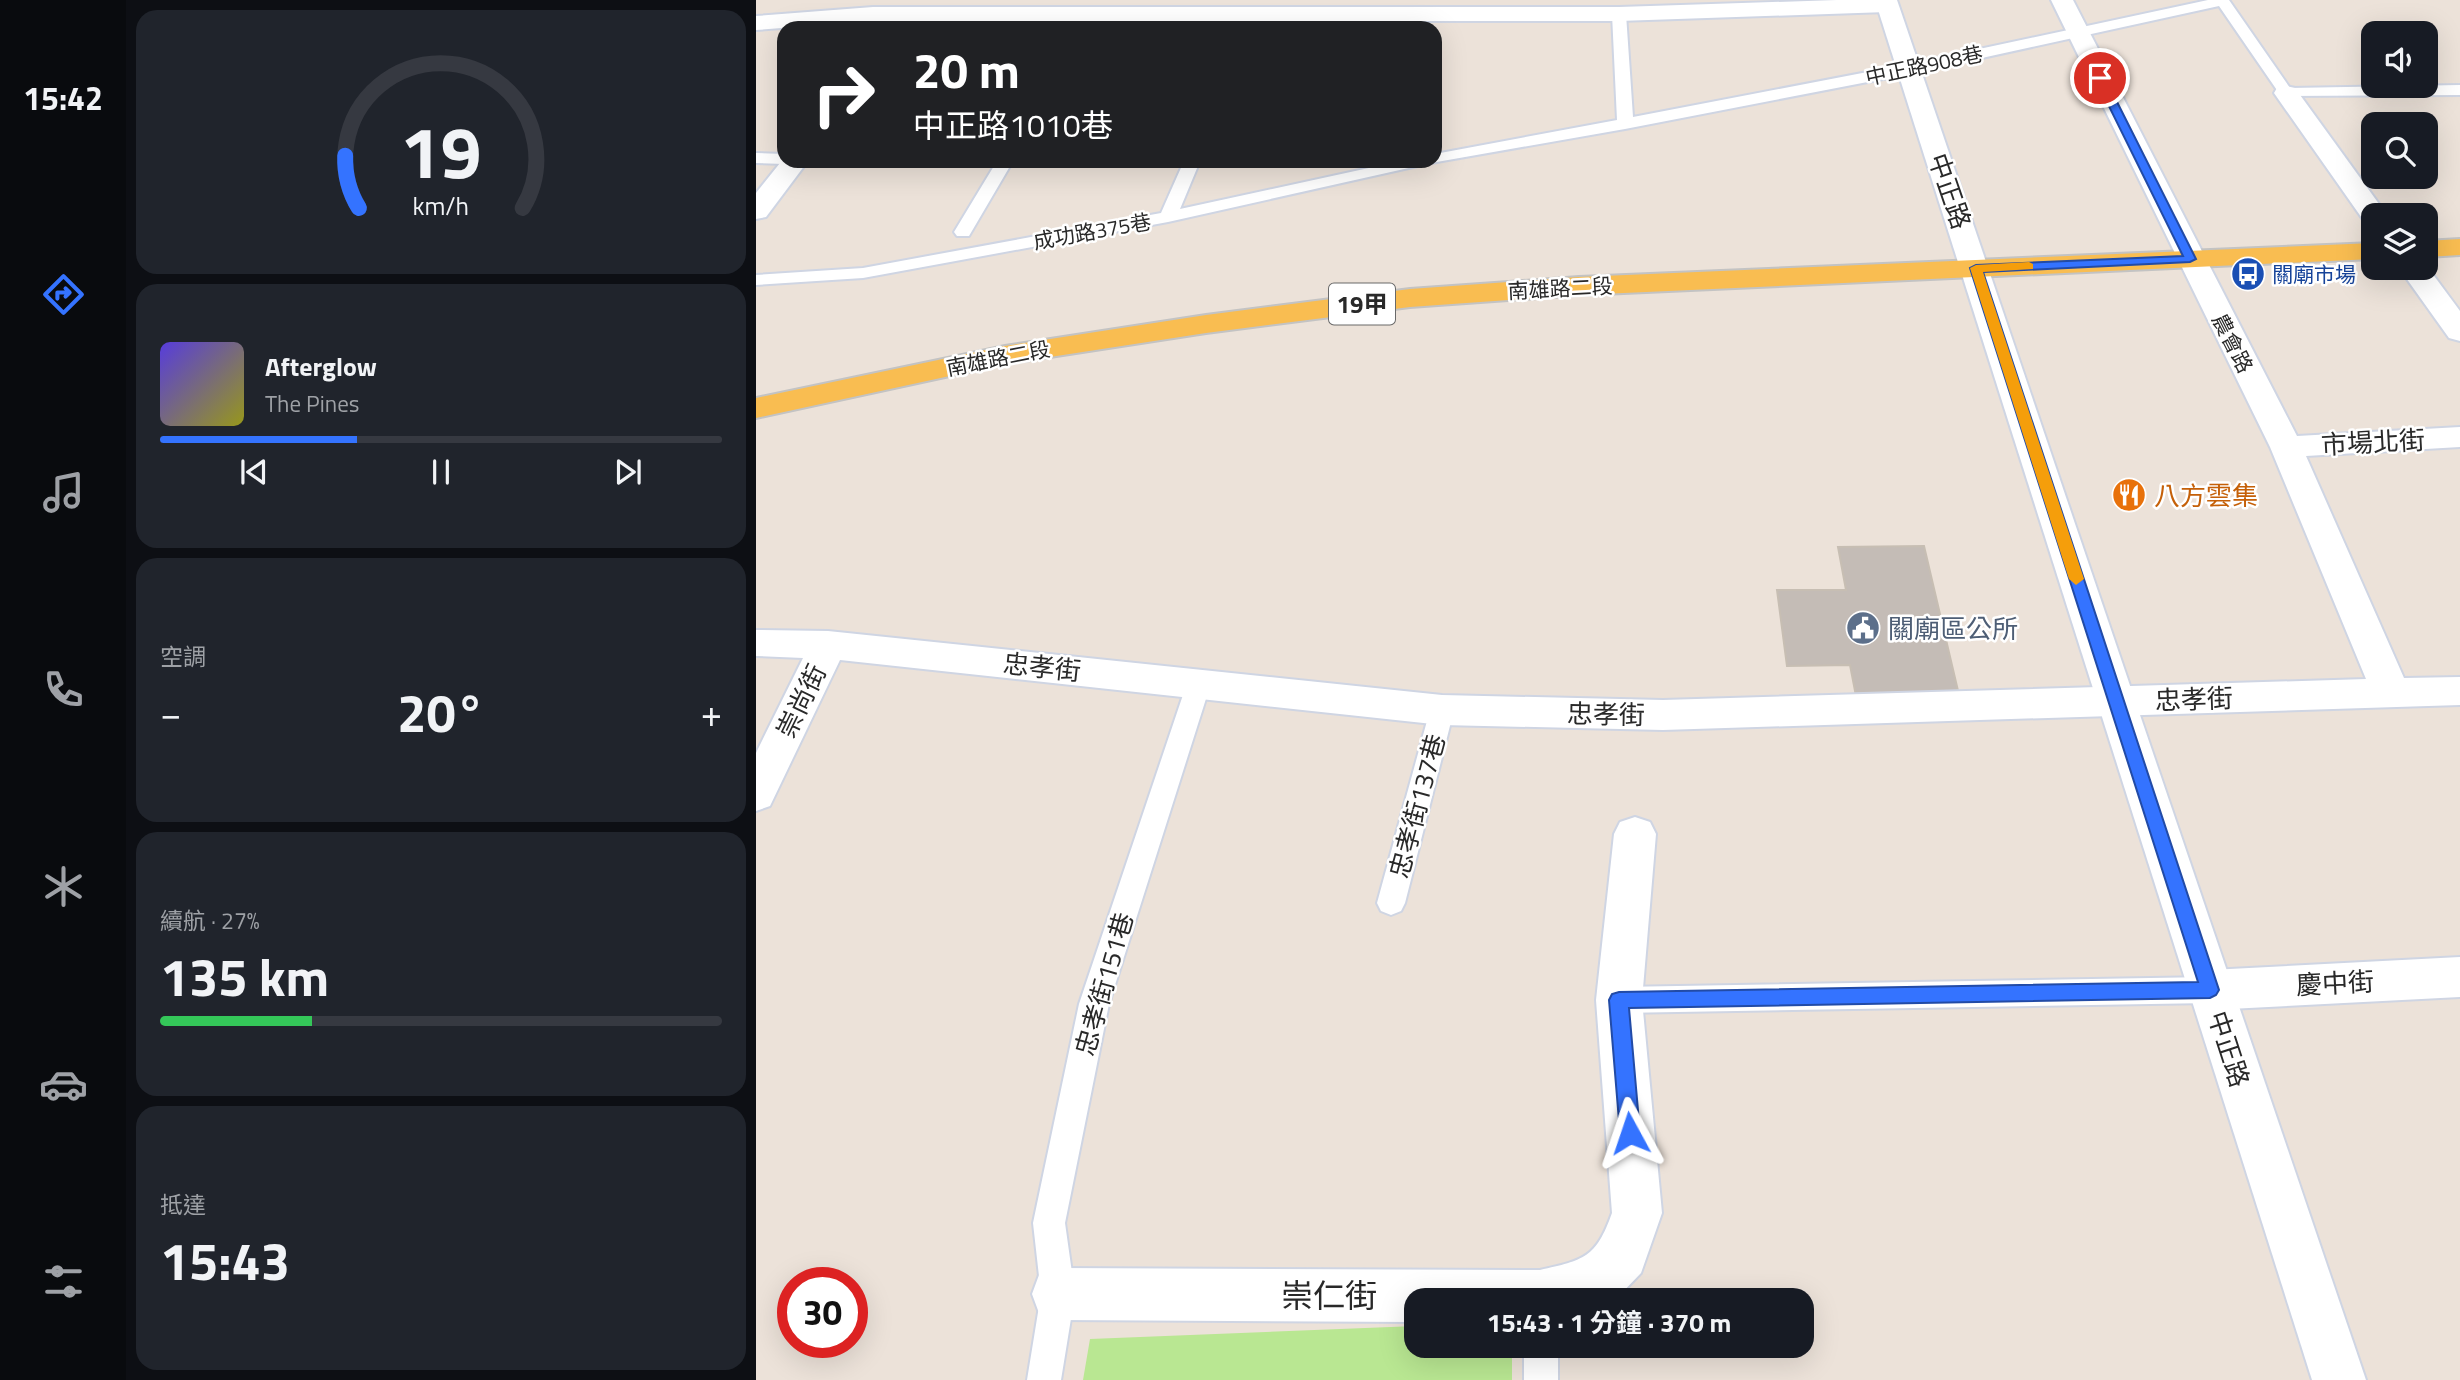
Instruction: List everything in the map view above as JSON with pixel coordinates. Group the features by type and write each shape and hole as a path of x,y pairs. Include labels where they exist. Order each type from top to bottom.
{"main road":[{"path":"2438,248 2460,247"},
{"name":"南雄路二段","path":"756,408 1005,355 1206,324 1410,298 1579,286 2361,252"}],"street":[{"name":"農會路","path":"2062,0 2286,447 2391,692"},
{"path":"782,21 873,14 1619,13 1886,2"},
{"name":"中正路","path":"1886,2 1976,268 2339,1380"},
{"path":"756,23 777,21"},
{"path":"2286,93 2365,203"},
{"path":"756,211 790,168"},
{"path":"2422,280 2460,332"},
{"name":"市場北街","path":"2286,447 2460,437"},
{"name":"忠孝街","path":"756,643 828,645 1442,710 1663,715 2460,691"},
{"name":"崇尚街","path":"756,795 828,645"},
{"name":"崇仁街","path":"1579,1288 1594,1284 1623,1255 1637,1213 1619,1000 1635,834"},
{"name":"慶中街","path":"2210,990 2460,976"},
{"name":"崇仁街","path":"1058,1294 1404,1297"}],"lane":[{"name":"中正路908巷","path":"1625,124 1909,69 2222,1"},
{"path":"2222,1 2286,93 2460,90"},
{"path":"1442,158 1625,124 1619,13"},
{"path":"756,158 777,159"},
{"path":"963,232 1001,168"},
{"path":"1168,217 1189,168"},
{"name":"成功路375巷","path":"756,280 863,273 1168,217 1392,168"},
{"name":"忠孝街151巷","path":"1044,1380 1058,1294 1049,1223 1094,1004 1199,683"},
{"name":"忠孝街137巷","path":"1391,903 1442,710"},
{"path":"1619,1000 2210,990"},
{"path":"1541,1358 1541,1380"}],"green space":[{"path":"1404,1326 1404,1358 1512,1358 1512,1380 1083,1380 1090,1339"}],"building":[{"name":"關廟區公所","path":"1924,546 1959,695 1856,696 1850,665 1787,666 1777,590 1846,590 1838,547"}],"slow traffic":[{"path":"2029,266 1976,268 2076,579"}],"place":[{"name":"關廟市場","path":"2248,274"},
{"name":"八方雲集","path":"2129,495"},
{"name":"關廟區公所","path":"1863,628"}],"route":[{"path":"1630,1133 1619,1000 2210,990 1976,268 2190,259 2100,78"}]}
